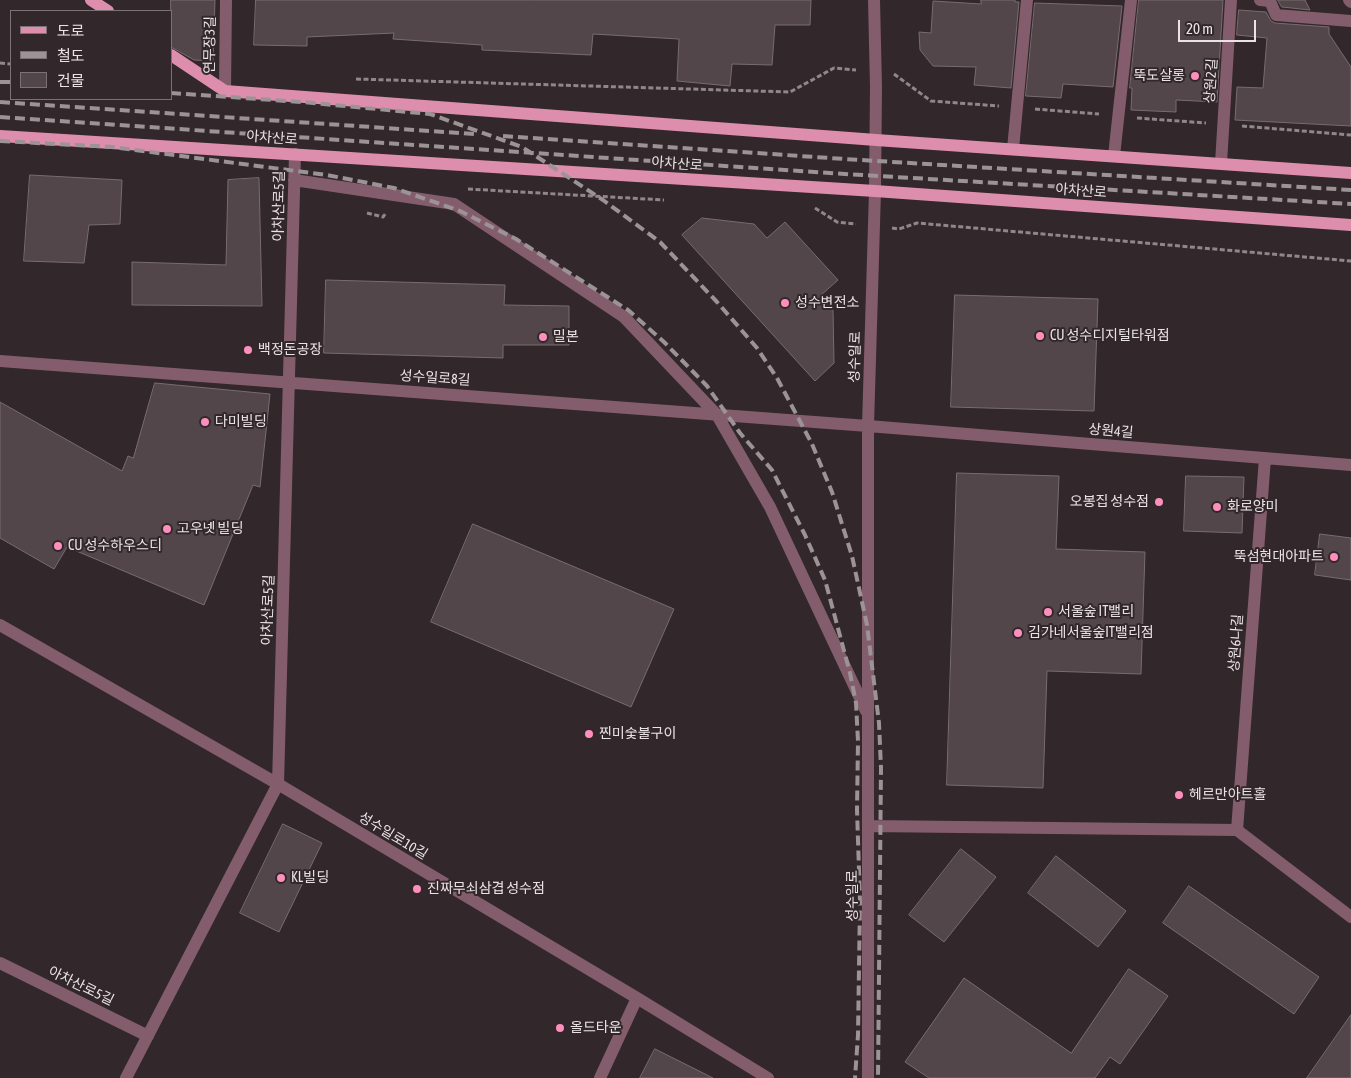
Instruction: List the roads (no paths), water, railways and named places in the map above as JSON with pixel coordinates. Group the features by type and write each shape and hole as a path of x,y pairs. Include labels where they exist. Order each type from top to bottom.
{"main road":[{"path":"91,0 106,10"},
{"path":"172,56 225,91 876,140 1351,173"},
{"name":"아차산로","path":"0,136 875,191 1351,225"}],"street":[{"name":"연무장3길","path":"225,91 226,0"},
{"name":"성수일로","path":"868,1078 868,426 876,140 874,0"},
{"path":"1013,149 1027,0"},
{"path":"1114,156 1131,0"},
{"name":"상원2길","path":"1220,163 1231,0"},
{"path":"1260,0 1270,1 1276,15 1351,21"},
{"name":"아차산로5길","path":"126,1078 278,784 294,154"},
{"path":"294,180 454,204 624,317 717,415"},
{"name":"성수일로8길","path":"0,361 868,426"},
{"name":"성수일로","path":"717,415 770,507 868,714"},
{"name":"상원4길","path":"868,426 1351,465"},
{"name":"상원6나길","path":"1237,830 1264,458"},
{"name":"성수일로10길","path":"0,625 278,784 768,1078"},
{"path":"868,826 1237,830 1351,916"},
{"name":"아차산로5길","path":"0,963 148,1036"},
{"path":"600,1078 637,998"}],"railway":[{"path":"0,82 10,82"},
{"path":"172,93 302,102 430,114 522,147 603,200 660,242 717,302 757,348 777,378 812,444 832,492 852,556 867,625 879,723 881,768 878,1078"},
{"path":"0,102 475,134"},
{"path":"0,117 845,174 1351,204"},
{"path":"503,136 1351,190"},
{"path":"0,141 112,147 327,175 394,188 460,211 516,239 628,310 664,342 707,386 740,433 772,470 805,535 825,580 850,673 856,703 858,741 857,810 860,901 858,1035 855,1078"}],"place":[{"name":"뚝도살롱","path":"1195,76"},
{"name":"성수변전소","path":"785,303"},
{"name":"CU 성수디지털타워점","path":"1040,336"},
{"name":"밀본","path":"543,337"},
{"name":"백정돈공장","path":"248,350"},
{"name":"다미빌딩","path":"205,422"},
{"name":"오봉집 성수점","path":"1159,502"},
{"name":"화로양미","path":"1217,507"},
{"name":"고우넷 빌딩","path":"167,529"},
{"name":"CU 성수하우스디","path":"58,546"},
{"name":"뚝섬현대아파트","path":"1334,557"},
{"name":"서울숲 IT밸리","path":"1048,612"},
{"name":"김가네서울숲IT밸리점","path":"1018,633"},
{"name":"찐미숯불구이","path":"589,734"},
{"name":"헤르만아트홀","path":"1179,795"},
{"name":"KL빌딩","path":"281,878"},
{"name":"진짜무쇠삼겹 성수점","path":"417,889"},
{"name":"올드타운","path":"560,1028"}]}
